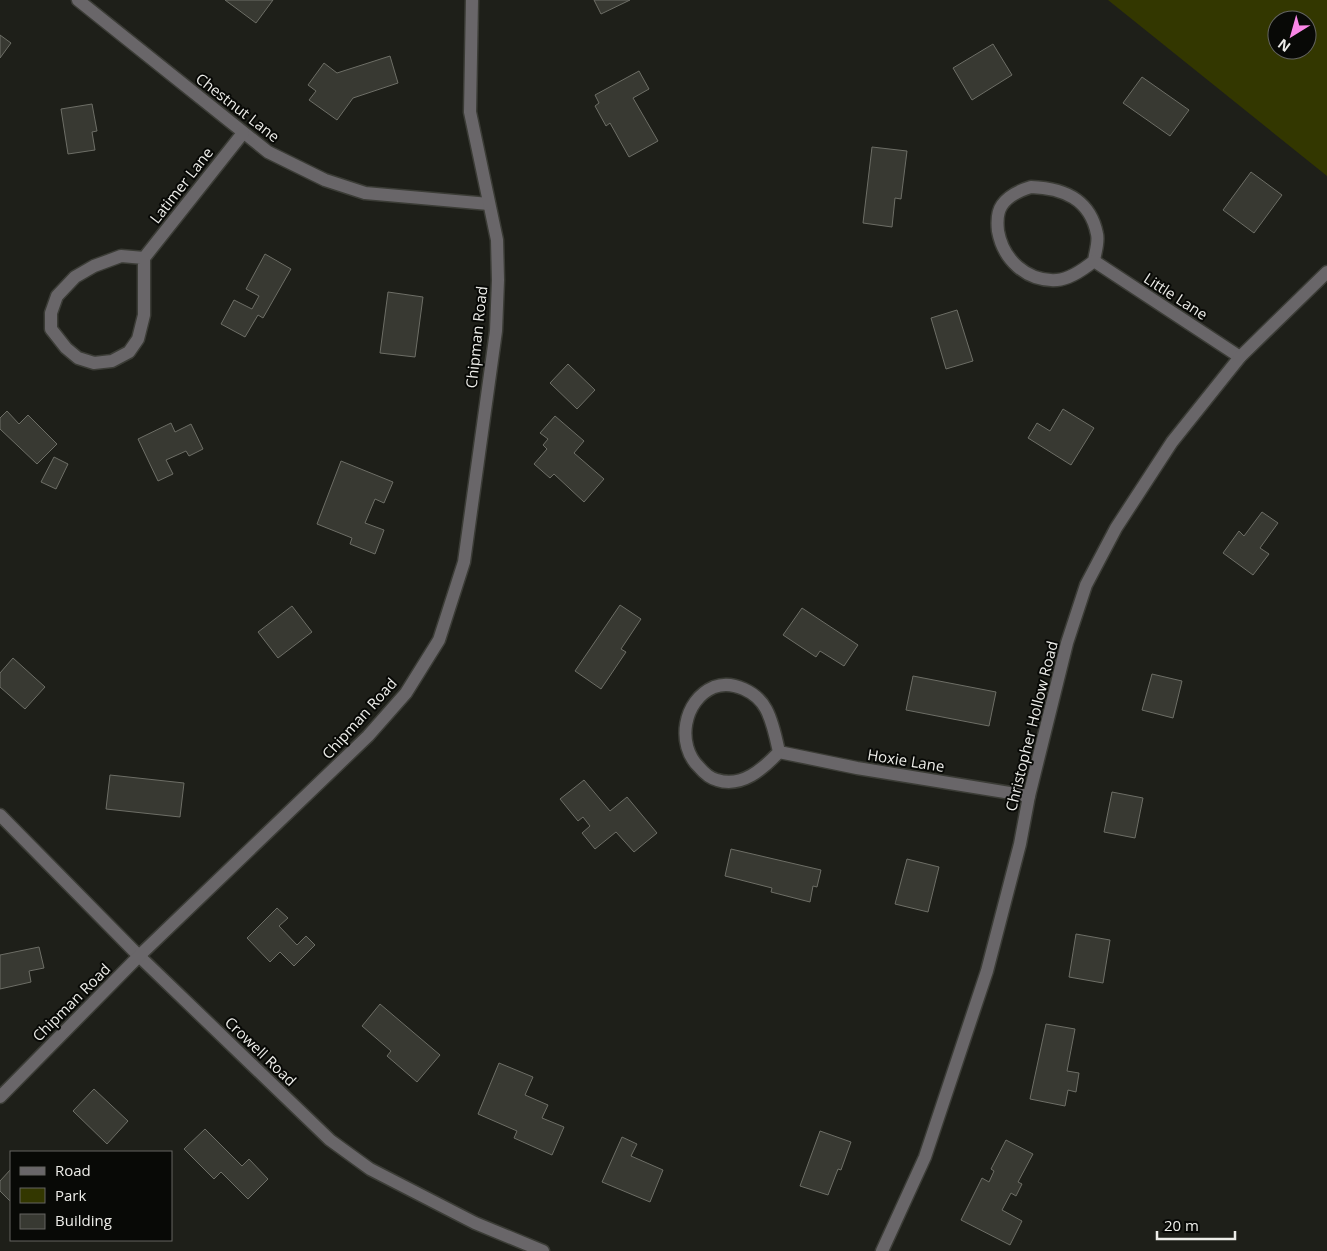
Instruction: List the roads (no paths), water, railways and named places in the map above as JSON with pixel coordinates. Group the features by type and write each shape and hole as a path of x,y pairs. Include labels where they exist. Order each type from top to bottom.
{"street":[{"name":"Chestnut Lane","path":"78,0 243,133 268,152 294,166 325,180 365,193 489,204"},
{"name":"Chipman Road","path":"0,1097 140,956 368,736 406,693 439,640 464,562 496,331 497,240 470,112 472,0"},
{"name":"Latimer Lane","path":"144,258 243,133"},
{"path":"1031,187 1051,187 1074,196 1090,215 1098,235 1094,261 1079,272 1058,280 1032,276 1013,263 1001,246 996,222 1002,205 1017,192 1031,187"},
{"path":"120,256 144,258 144,315 138,339 128,352 112,362 94,363 78,358 66,348 51,329 51,313 57,296 75,277 94,266 120,256"},
{"name":"Little Lane","path":"1094,261 1240,357"},
{"name":"Christopher Hollow Road","path":"882,1251 925,1157 987,971 1020,844 1029,796 1067,643 1086,585 1116,528 1172,442 1240,357 1327,272"},
{"path":"737,686 753,693 766,708 779,752 765,767 748,778 734,781 718,781 707,775 693,762 686,748 684,731 689,712 701,696 715,687 737,686"},
{"name":"Hoxie Lane","path":"779,752 857,768 1029,796"},
{"name":"Crowell Road","path":"0,815 140,956 330,1140 370,1169 475,1223 543,1251"}]}
